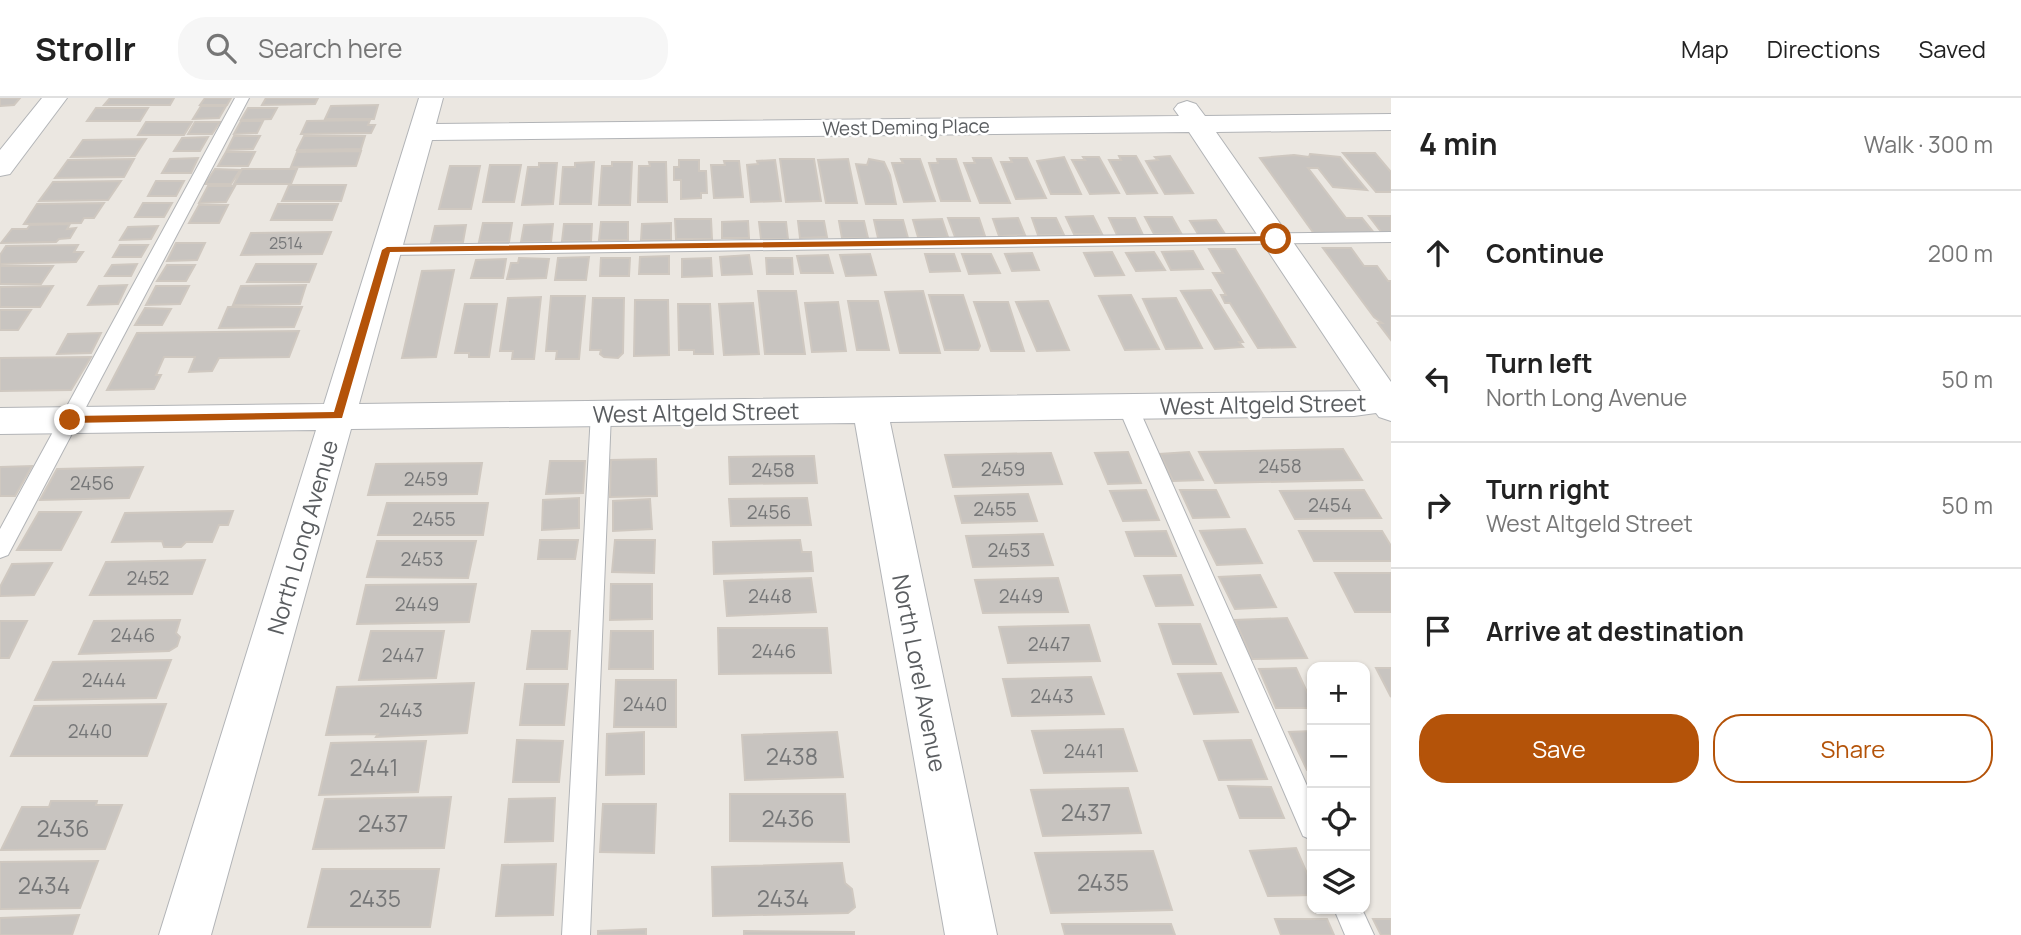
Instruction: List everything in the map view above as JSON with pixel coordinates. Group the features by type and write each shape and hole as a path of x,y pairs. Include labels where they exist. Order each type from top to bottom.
{"street":[{"path":"0,168 55,98"},
{"name":"North Long Avenue","path":"186,935 431,98"},
{"path":"1180,98 1389,402"},
{"name":"West Deming Place","path":"421,132 1391,122"},
{"name":"West Altgeld Street","path":"0,421 1389,402"},
{"name":"North Lorel Avenue","path":"870,411 971,935"}],"lane":[{"path":"0,549 242,98"},
{"path":"387,250 1391,237"},
{"path":"1128,407 1307,816"},
{"path":"576,935 601,413"},
{"path":"1350,914 1360,935"}],"building":[{"path":"0,98 20,98 14,105 0,106"},
{"path":"110,98 174,98 170,105 104,105"},
{"path":"205,98 231,98 227,105 200,105"},
{"path":"266,98 318,98 315,104 262,105"},
{"path":"378,105 374,119 325,119 331,106"},
{"path":"201,106 226,106 219,118 193,119"},
{"path":"96,108 148,108 140,121 87,121"},
{"path":"248,108 277,108 271,119 241,120"},
{"path":"370,120 368,125 375,125 371,133 301,134 307,121"},
{"path":"241,121 263,121 257,133 234,134"},
{"path":"146,122 192,122 184,135 138,135"},
{"path":"195,122 220,122 212,134 188,134"},
{"path":"234,136 260,136 253,149 227,150"},
{"path":"304,136 365,136 361,149 297,150"},
{"path":"208,137 200,151 174,151 182,138"},
{"path":"146,139 135,156 71,157 83,140"},
{"path":"361,151 356,166 291,167 297,152"},
{"path":"226,152 255,152 248,166 218,166"},
{"path":"1343,153 1375,153 1391,172 1391,192 1376,192"},
{"path":"1310,154 1340,157 1367,190 1333,187 1318,168 1308,168 1346,218 1362,218 1375,234 1315,235 1260,158 1294,155 1309,157"},
{"path":"1119,156 1136,156 1157,193 1127,194 1109,160 1121,160"},
{"path":"1170,156 1193,193 1165,194 1146,161"},
{"path":"1064,157 1081,194 1051,194 1037,161"},
{"path":"1083,157 1099,157 1119,193 1090,194 1072,160 1085,160"},
{"path":"198,158 191,173 162,173 170,159"},
{"path":"973,158 991,158 1010,203 980,203 964,163 975,163"},
{"path":"1010,158 1027,158 1046,198 1016,199 1001,162 1012,162"},
{"path":"134,159 124,177 55,178 68,160"},
{"path":"780,159 814,159 821,201 786,202"},
{"path":"848,159 857,203 826,203 818,160"},
{"path":"869,159 884,162 890,175 896,204 866,204 856,164 867,165"},
{"path":"901,159 920,159 935,201 904,202 892,163 903,163"},
{"path":"937,159 956,159 970,201 941,201 929,163 938,163"},
{"path":"679,160 699,160 699,171 706,171 707,193 701,193 701,198 681,199 681,180 674,180 674,167 679,167"},
{"path":"775,160 781,201 751,202 747,165 758,164 757,161"},
{"path":"724,161 739,161 743,197 714,198 711,165 725,165"},
{"path":"594,162 591,204 560,204 563,167"},
{"path":"612,162 632,162 630,205 599,205 602,166 612,166"},
{"path":"649,162 666,162 667,202 638,202 639,166 650,166"},
{"path":"539,163 557,163 553,204 522,205 528,167 539,167"},
{"path":"490,165 521,165 514,202 483,202"},
{"path":"450,166 480,166 471,209 439,209"},
{"path":"215,169 240,170 231,184 205,184"},
{"path":"242,169 297,169 291,184 234,184"},
{"path":"121,181 108,200 39,201 53,182"},
{"path":"156,181 184,181 176,196 148,196"},
{"path":"289,185 346,185 341,201 282,201"},
{"path":"208,186 235,186 226,202 199,203"},
{"path":"104,203 94,218 84,218 81,223 24,224 37,204"},
{"path":"143,203 172,203 164,217 135,217"},
{"path":"278,204 338,204 332,220 271,220"},
{"path":"199,205 228,205 219,223 189,223"},
{"path":"1093,216 1102,234 1074,234 1066,217"},
{"path":"1369,216 1391,216 1391,233 1382,233"},
{"path":"1145,217 1172,217 1181,233 1154,234"},
{"path":"948,218 979,218 985,236 955,237"},
{"path":"1018,218 1025,235 999,236 993,219"},
{"path":"1032,218 1056,218 1064,235 1038,235"},
{"path":"1109,218 1135,218 1143,235 1117,235"},
{"path":"675,219 711,219 712,239 676,239"},
{"path":"942,219 948,237 918,237 913,220"},
{"path":"874,220 903,220 908,238 878,238"},
{"path":"1216,220 1225,234 1198,234 1190,221"},
{"path":"748,221 749,238 722,238 722,222"},
{"path":"798,221 824,221 827,237 800,238"},
{"path":"839,221 864,221 868,238 842,238"},
{"path":"601,222 628,222 628,240 599,240"},
{"path":"759,222 786,222 788,239 761,239"},
{"path":"483,223 512,223 509,242 479,242"},
{"path":"671,223 671,240 641,240 642,224"},
{"path":"70,224 67,229 76,228 70,238 56,242 1,243 12,229 27,229 30,225"},
{"path":"553,224 551,242 521,242 524,225"},
{"path":"564,224 592,224 591,241 562,241"},
{"path":"466,225 463,242 431,243 435,226"},
{"path":"158,226 151,239 120,240 128,227"},
{"path":"331,232 322,254 241,255 251,233"},
{"path":"176,243 205,243 197,260 167,261"},
{"path":"78,245 74,252 83,252 76,262 0,264 0,255 6,246"},
{"path":"120,245 148,245 141,257 113,257"},
{"path":"1323,248 1351,248 1364,266 1377,266 1388,281 1391,281 1391,340 1378,323 1382,323 1374,317"},
{"path":"1209,249 1235,249 1295,347 1258,348 1230,303 1225,303 1221,295 1226,295 1213,273 1223,273"},
{"path":"1193,251 1203,269 1171,270 1162,252"},
{"path":"1112,252 1124,275 1095,276 1084,253"},
{"path":"1154,252 1165,270 1136,271 1126,253"},
{"path":"1032,253 1039,270 1012,271 1005,254"},
{"path":"870,254 876,275 846,276 840,255"},
{"path":"925,254 954,254 960,271 930,272"},
{"path":"962,254 991,254 1000,273 969,274"},
{"path":"749,255 752,274 722,275 720,257"},
{"path":"828,255 833,273 801,273 797,256"},
{"path":"669,256 669,274 639,274 640,257"},
{"path":"589,257 586,280 555,280 558,258"},
{"path":"519,258 549,259 546,278 507,279 511,263 518,263"},
{"path":"601,258 630,258 629,276 600,276"},
{"path":"711,258 712,276 682,277 682,259"},
{"path":"766,258 792,258 793,274 767,274"},
{"path":"506,259 503,278 471,278 476,260"},
{"path":"137,264 131,276 105,276 112,265"},
{"path":"256,264 316,264 309,282 247,282"},
{"path":"167,265 195,265 186,281 157,281"},
{"path":"0,266 53,266 41,284 0,284"},
{"path":"454,270 436,357 402,358 422,271"},
{"path":"127,285 118,304 88,305 99,286"},
{"path":"306,285 300,304 233,305 241,286"},
{"path":"53,286 40,307 0,307 0,287"},
{"path":"156,286 189,286 180,304 146,305"},
{"path":"1211,290 1243,342 1239,342 1243,347 1215,349 1181,291"},
{"path":"758,291 796,291 805,354 765,354"},
{"path":"923,291 940,353 900,353 885,292"},
{"path":"929,295 963,295 980,346 978,350 945,350"},
{"path":"1131,295 1159,349 1125,350 1099,296"},
{"path":"551,296 585,296 579,359 556,359 557,351 546,351"},
{"path":"541,297 534,359 512,359 513,351 500,351 508,298"},
{"path":"593,298 624,298 623,353 618,358 604,357 600,354 601,350 590,350"},
{"path":"1176,298 1202,348 1166,349 1143,299"},
{"path":"635,300 668,300 669,355 634,356"},
{"path":"848,301 878,301 889,350 857,350"},
{"path":"1048,301 1069,350 1037,351 1016,302"},
{"path":"838,302 846,351 812,352 805,303"},
{"path":"974,302 1008,302 1024,351 991,351"},
{"path":"753,303 759,354 724,355 719,304"},
{"path":"465,304 497,304 489,357 469,357 469,353 455,353"},
{"path":"678,304 710,304 713,354 694,354 694,350 679,350"},
{"path":"228,307 302,307 294,327 219,328"},
{"path":"145,308 171,309 162,325 135,325"},
{"path":"0,310 31,310 18,330 0,330"},
{"path":"299,331 289,357 219,358 212,371 189,372 195,357 164,357 156,375 161,375 154,389 107,390 137,333"},
{"path":"101,333 91,353 57,354 68,334"},
{"path":"91,357 71,390 0,391 0,358"},
{"path":"1343,449 1362,480 1215,483 1199,452"},
{"path":"1128,452 1141,483 1108,484 1095,453"},
{"path":"1189,452 1203,480 1173,481 1160,454"},
{"path":"1051,453 1062,484 953,487 945,455"},
{"path":"814,456 817,483 730,484 729,457"},
{"path":"656,459 657,496 610,497 611,460"},
{"path":"550,461 585,461 583,493 546,494"},
{"path":"482,463 477,494 368,495 376,464"},
{"path":"32,466 15,496 0,496 0,467"},
{"path":"143,467 129,498 40,500 57,469"},
{"path":"1146,490 1159,520 1123,521 1110,491"},
{"path":"1180,490 1216,490 1229,517 1193,518"},
{"path":"1364,490 1381,518 1295,519 1280,491"},
{"path":"1028,494 1037,521 962,523 955,496"},
{"path":"579,498 579,528 542,530 543,500"},
{"path":"807,498 811,525 731,526 729,499"},
{"path":"650,499 652,529 613,531 613,501"},
{"path":"387,503 488,503 483,535 378,535"},
{"path":"233,511 228,525 219,525 212,542 186,542 181,547 164,547 162,541 112,542 125,513"},
{"path":"39,512 81,512 61,550 17,550"},
{"path":"1245,529 1262,563 1217,565 1200,531"},
{"path":"1166,531 1176,556 1135,556 1126,532"},
{"path":"1299,531 1382,531 1391,546 1391,561 1314,561"},
{"path":"1043,534 1053,565 973,567 966,536"},
{"path":"540,540 578,540 575,559 538,559"},
{"path":"615,540 655,540 654,573 612,572"},
{"path":"800,540 802,552 811,552 813,571 714,574 713,542"},
{"path":"377,541 476,541 468,578 367,577"},
{"path":"205,560 192,594 90,595 106,562"},
{"path":"52,563 34,595 0,596 0,587 12,564"},
{"path":"1335,573 1391,573 1391,612 1355,612"},
{"path":"1181,575 1193,605 1156,606 1144,576"},
{"path":"1260,575 1276,607 1235,609 1219,577"},
{"path":"811,578 816,612 727,616 724,581"},
{"path":"1058,578 1068,612 983,613 975,580"},
{"path":"476,584 469,622 357,624 366,585"},
{"path":"611,584 652,584 652,619 610,620"},
{"path":"1287,618 1307,658 1252,659 1235,620"},
{"path":"180,620 176,633 180,637 177,646 169,651 79,654 94,621"},
{"path":"0,621 27,621 9,658 0,658"},
{"path":"1159,624 1200,624 1216,664 1173,664"},
{"path":"1089,625 1100,661 1008,663 999,627"},
{"path":"718,628 827,628 831,673 719,674"},
{"path":"371,631 444,631 436,678 359,680"},
{"path":"532,631 570,631 567,669 527,669"},
{"path":"611,631 653,631 653,669 609,669"},
{"path":"171,660 156,698 35,700 53,662"},
{"path":"1296,668 1307,692 1307,708 1276,708 1259,669"},
{"path":"1376,668 1391,668 1391,697"},
{"path":"1221,673 1238,712 1194,714 1178,674"},
{"path":"1091,677 1104,714 1012,716 1003,679"},
{"path":"616,680 676,680 676,727 614,727"},
{"path":"474,683 467,733 376,737 378,734 326,735 337,687"},
{"path":"525,684 568,684 564,725 520,725"},
{"path":"166,704 147,756 11,756 34,706"},
{"path":"1123,729 1137,771 1044,773 1032,731"},
{"path":"1307,731 1307,770 1289,732"},
{"path":"644,732 644,774 606,775 607,734"},
{"path":"837,732 843,777 745,780 742,735"},
{"path":"517,740 563,741 559,782 513,782"},
{"path":"1251,740 1267,779 1219,780 1204,741"},
{"path":"426,741 418,792 319,795 331,743"},
{"path":"1228,786 1271,787 1284,818 1240,818"},
{"path":"1128,788 1141,833 1043,836 1031,790"},
{"path":"730,794 845,794 849,842 730,841"},
{"path":"451,797 444,848 313,849 325,799"},
{"path":"555,798 553,841 505,842 509,799"},
{"path":"51,801 97,801 96,805 122,805 105,849 1,850 22,807 49,807"},
{"path":"603,804 656,804 654,853 600,852"},
{"path":"1296,848 1307,873 1307,895 1268,896 1250,851"},
{"path":"1153,851 1172,910 1051,913 1035,853"},
{"path":"98,861 80,908 0,909 0,862"},
{"path":"842,863 845,883 852,889 855,907 848,913 713,916 712,867"},
{"path":"556,864 553,915 496,916 502,865"},
{"path":"322,869 439,869 430,927 308,927"},
{"path":"79,915 72,935 0,935 0,918"},
{"path":"1275,919 1327,919 1334,935 1281,935"},
{"path":"1373,919 1391,919 1391,935 1381,935"},
{"path":"1062,924 1171,924 1175,935 1065,935"},
{"path":"646,929 646,935 598,935 598,931"},
{"path":"744,931 854,932 854,935 744,935"}],"route":[{"path":"70,420 338,415 387,250 1276,239"}]}
